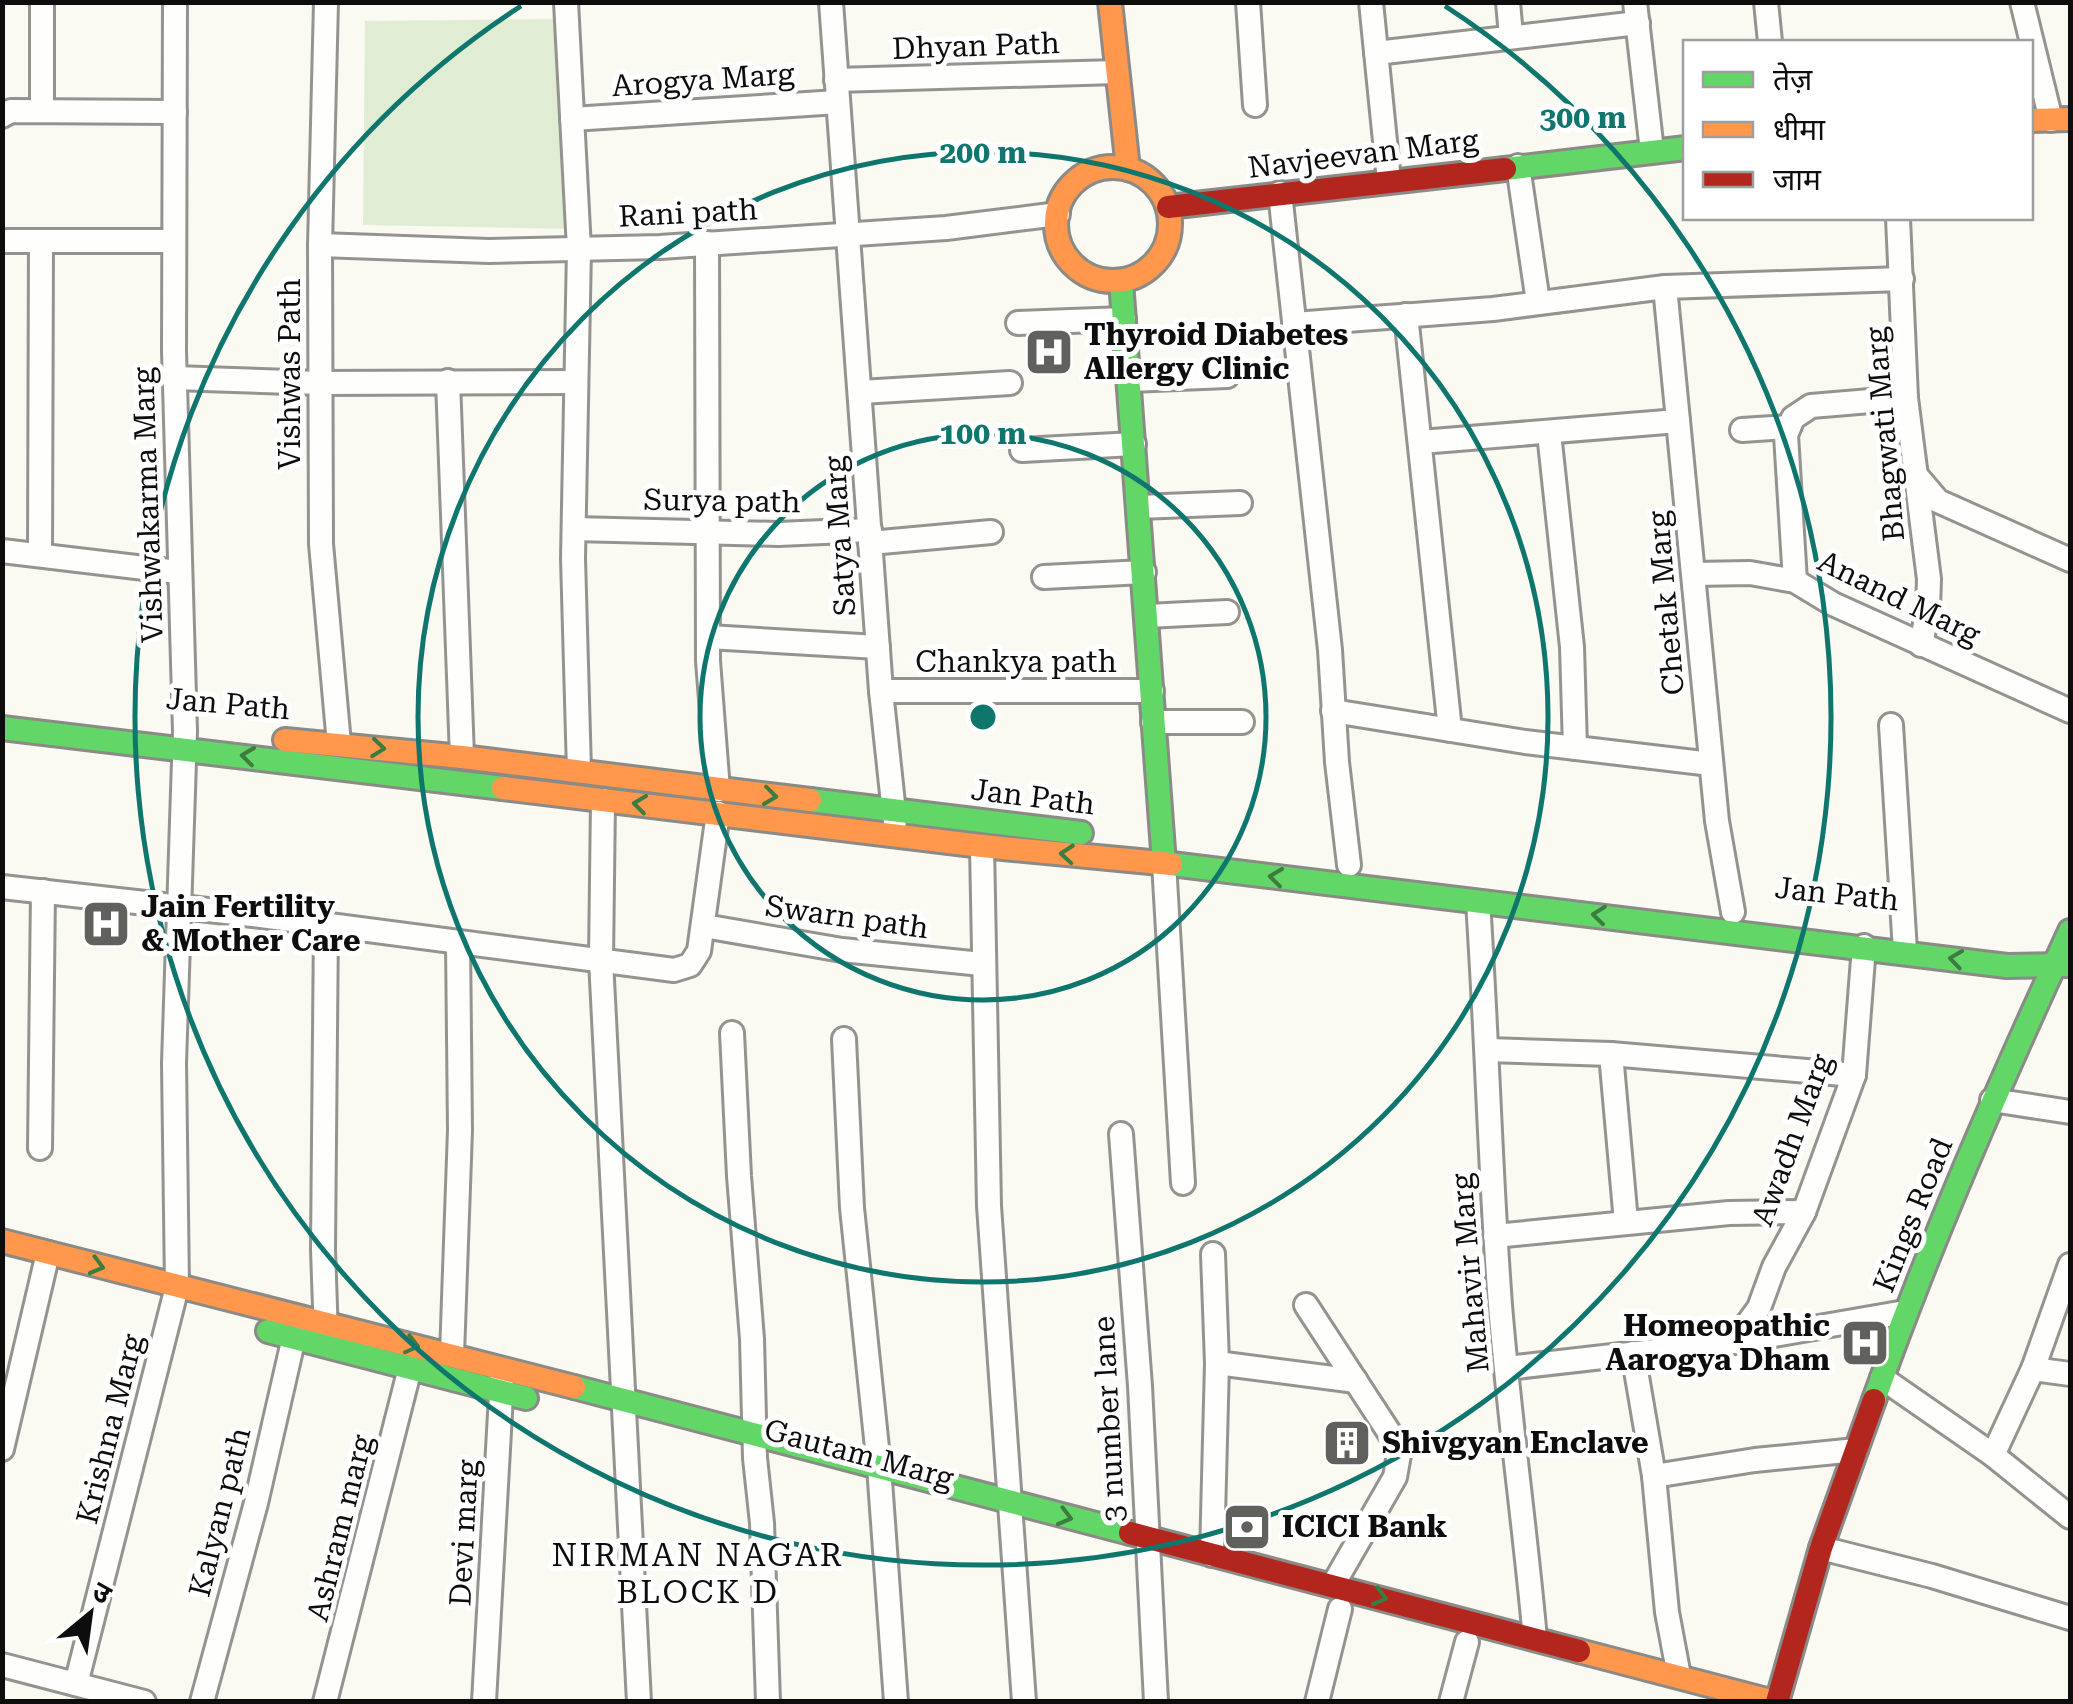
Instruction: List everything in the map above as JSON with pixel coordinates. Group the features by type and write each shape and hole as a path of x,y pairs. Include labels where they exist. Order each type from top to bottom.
{"street":[{"path":"42,2 42,110"},
{"name":"Vishwakarma Marg","path":"174,1296 174,1063 184,740 174,378 175,2"},
{"name":"Vishwas Path","path":"326,2 320,245 321,544 338,744"},
{"path":"566,2 579,249 574,382 579,771"},
{"name":"Satya Marg","path":"831,2 862,392 880,691 896,835"},
{"path":"1110,2 1128,170"},
{"path":"1248,2 1255,105"},
{"path":"1370,2 1388,180"},
{"path":"1508,2 1511,36"},
{"path":"1766,2 1770,40"},
{"path":"2022,2 2031,40"},
{"path":"1376,52 1511,36 1636,12 1652,151"},
{"path":"2033,47 2051,120"},
{"name":"Dhyan Path","path":"837,91 1117,72"},
{"name":"Arogya Marg","path":"572,118 837,91"},
{"path":"2,116 11,111 42,110 175,112"},
{"name":"Navjeevan Marg","path":"1168,207 1683,148"},
{"path":"1518,166 1538,302"},
{"path":"1097,170 1128,170 1159,190 1168,207 1168,240 1151,268 1121,281 1106,281 1078,269 1060,244 1058,214 1071,186 1083,176 1097,170"},
{"path":"1280,193 1349,864"},
{"name":"Rani path","path":"320,245 489,251 707,244 946,228 1058,214"},
{"name":"Bhagwati Marg","path":"1898,220 1906,398 1929,579 1921,645"},
{"path":"2,241 174,241"},
{"path":"40,554 42,241"},
{"path":"2,887 674,970 690,965 699,950 704,926 718,802 708,637 707,244"},
{"path":"1294,324 1406,316 1665,287 1902,279"},
{"path":"1121,281 1148,616 1184,1183"},
{"name":"Chetak Marg","path":"1665,287 1717,821 1733,912"},
{"path":"1406,316 1450,730"},
{"path":"1018,323 1124,319"},
{"path":"1130,380 1227,376"},
{"path":"174,378 574,382"},
{"path":"448,381 462,757"},
{"path":"862,392 1010,384"},
{"path":"1795,581 1786,435 1793,418 1812,406 1906,398"},
{"path":"1420,442 1678,420"},
{"path":"1742,430 1789,427"},
{"path":"1548,432 1572,647 1574,748"},
{"path":"1022,450 1134,444"},
{"path":"1914,474 1938,501 2070,560"},
{"path":"1139,507 1240,503"},
{"name":"Surya path","path":"574,529 870,537 991,532"},
{"path":"2,550 178,572"},
{"path":"1044,577 1144,572"},
{"name":"Anand Marg","path":"1694,574 1750,572 1795,581 1833,604 2070,710"},
{"path":"1148,616 1227,612"},
{"path":"708,637 878,646"},
{"name":"Chankya path","path":"880,691 1152,692"},
{"name":"Jan Path","path":"2,709 184,740 603,800 894,811 1478,902 1864,946 1904,941"},
{"path":"1334,711 1574,748 1712,764"},
{"path":"1154,722 1242,722"},
{"path":"1890,725 1904,941"},
{"name":"Jan Path","path":"2,728 184,740 338,744 462,757 579,771 896,835 982,846 1349,864 1733,912 1904,941 2013,947 2062,964"},
{"path":"603,800 600,960 640,1702"},
{"path":"982,846 989,1206 1024,1702"},
{"path":"40,1148 43,892"},
{"name":"Mahavir Marg","path":"1478,902 1495,1236 1536,1638"},
{"path":"326,924 326,1335"},
{"name":"Swarn path","path":"704,926 842,950 982,964"},
{"name":"Kings Road","path":"1776,1702 1821,1548 1905,1312 1992,1100 2062,964 2070,931"},
{"path":"452,1355 460,1130 458,942"},
{"name":"Awadh Marg","path":"1734,1342 1759,1308 1774,1266 1804,1212 1854,1075 1864,946"},
{"path":"732,1033 762,1522 768,1702"},
{"path":"844,1039 852,1208 896,1702"},
{"path":"1488,1050 1611,1054 1854,1075"},
{"path":"1611,1054 1626,1222"},
{"path":"1992,1100 2070,1112"},
{"name":"3 number lane","path":"1121,1134 1140,1386 1156,1702"},
{"path":"1495,1236 1729,1213 1804,1212"},
{"path":"2,1241 46,1264 2,1449"},
{"path":"1212,1555 1217,1363 1213,1254"},
{"name":"Gautam Marg","path":"2,1263 46,1264 174,1296 294,1338 326,1335 410,1368 502,1380 626,1412 1146,1549 1340,1609 1700,1702"},
{"path":"1993,1456 2033,1369 2070,1265"},
{"path":"174,1296 326,1335 452,1355 502,1380"},
{"name":"Krishna Marg","path":"76,1684 174,1296"},
{"path":"1306,1305 1397,1442 1400,1468 1333,1585"},
{"path":"1508,1368 1734,1342 1905,1312"},
{"name":"Kalyan path","path":"202,1702 256,1502 294,1338"},
{"path":"1634,1353 1654,1476 1667,1612 1679,1676"},
{"path":"1217,1363 1356,1381"},
{"name":"Ashram marg","path":"326,1702 410,1368"},
{"path":"2033,1369 2070,1374"},
{"path":"1882,1378 1993,1456 2070,1517"},
{"name":"Devi marg","path":"484,1702 502,1380"},
{"path":"1654,1476 1856,1450"},
{"path":"1821,1548 1932,1576 2070,1618"},
{"path":"1146,1549 1212,1555 1776,1702"},
{"path":"1317,1702 1340,1609"},
{"path":"1451,1702 1467,1642"},
{"path":"2,1666 144,1702"}],"green space":[{"path":"561,19 571,229 363,225 365,21"}],"traffic: fast":[{"path":"1505,169 1683,148"},
{"path":"1121,281 1164,863"},
{"path":"2,728 503,788"},
{"path":"810,800 1081,833"},
{"path":"1171,864 2007,966 2070,965"},
{"path":"1874,1400 1967,1163 2070,931"},
{"path":"268,1331 526,1398"},
{"path":"574,1387 1130,1533"}],"traffic: slow":[{"path":"1110,2 1128,169"},
{"path":"2033,120 2070,119"},
{"path":"1113,167 1135,172 1153,184 1165,202 1170,224 1165,246 1153,264 1135,276 1113,281 1091,276 1073,264 1061,246 1056,224 1061,202 1073,184 1091,172 1113,167"},
{"path":"285,740 462,757 810,800"},
{"path":"503,788 982,846 1171,864"},
{"path":"2,1241 574,1387"},
{"path":"1579,1651 1774,1702"}],"traffic: jam":[{"path":"1168,207 1505,169"},
{"path":"1777,1702 1821,1548 1874,1400"},
{"path":"1130,1533 1579,1651"}],"place":[{"name":"Thyroid Diabetes Allergy Clinic","path":"1049,352"},
{"name":"Jain Fertility & Mother Care","path":"106,924"},
{"name":"Homeopathic Aarogya Dham","path":"1865,1343"},
{"name":"Shivgyan Enclave","path":"1347,1443"},
{"name":"ICICI Bank","path":"1247,1527"}],"district":[{"name":"NIRMAN NAGAR BLOCK D","path":"698,1574"}]}
